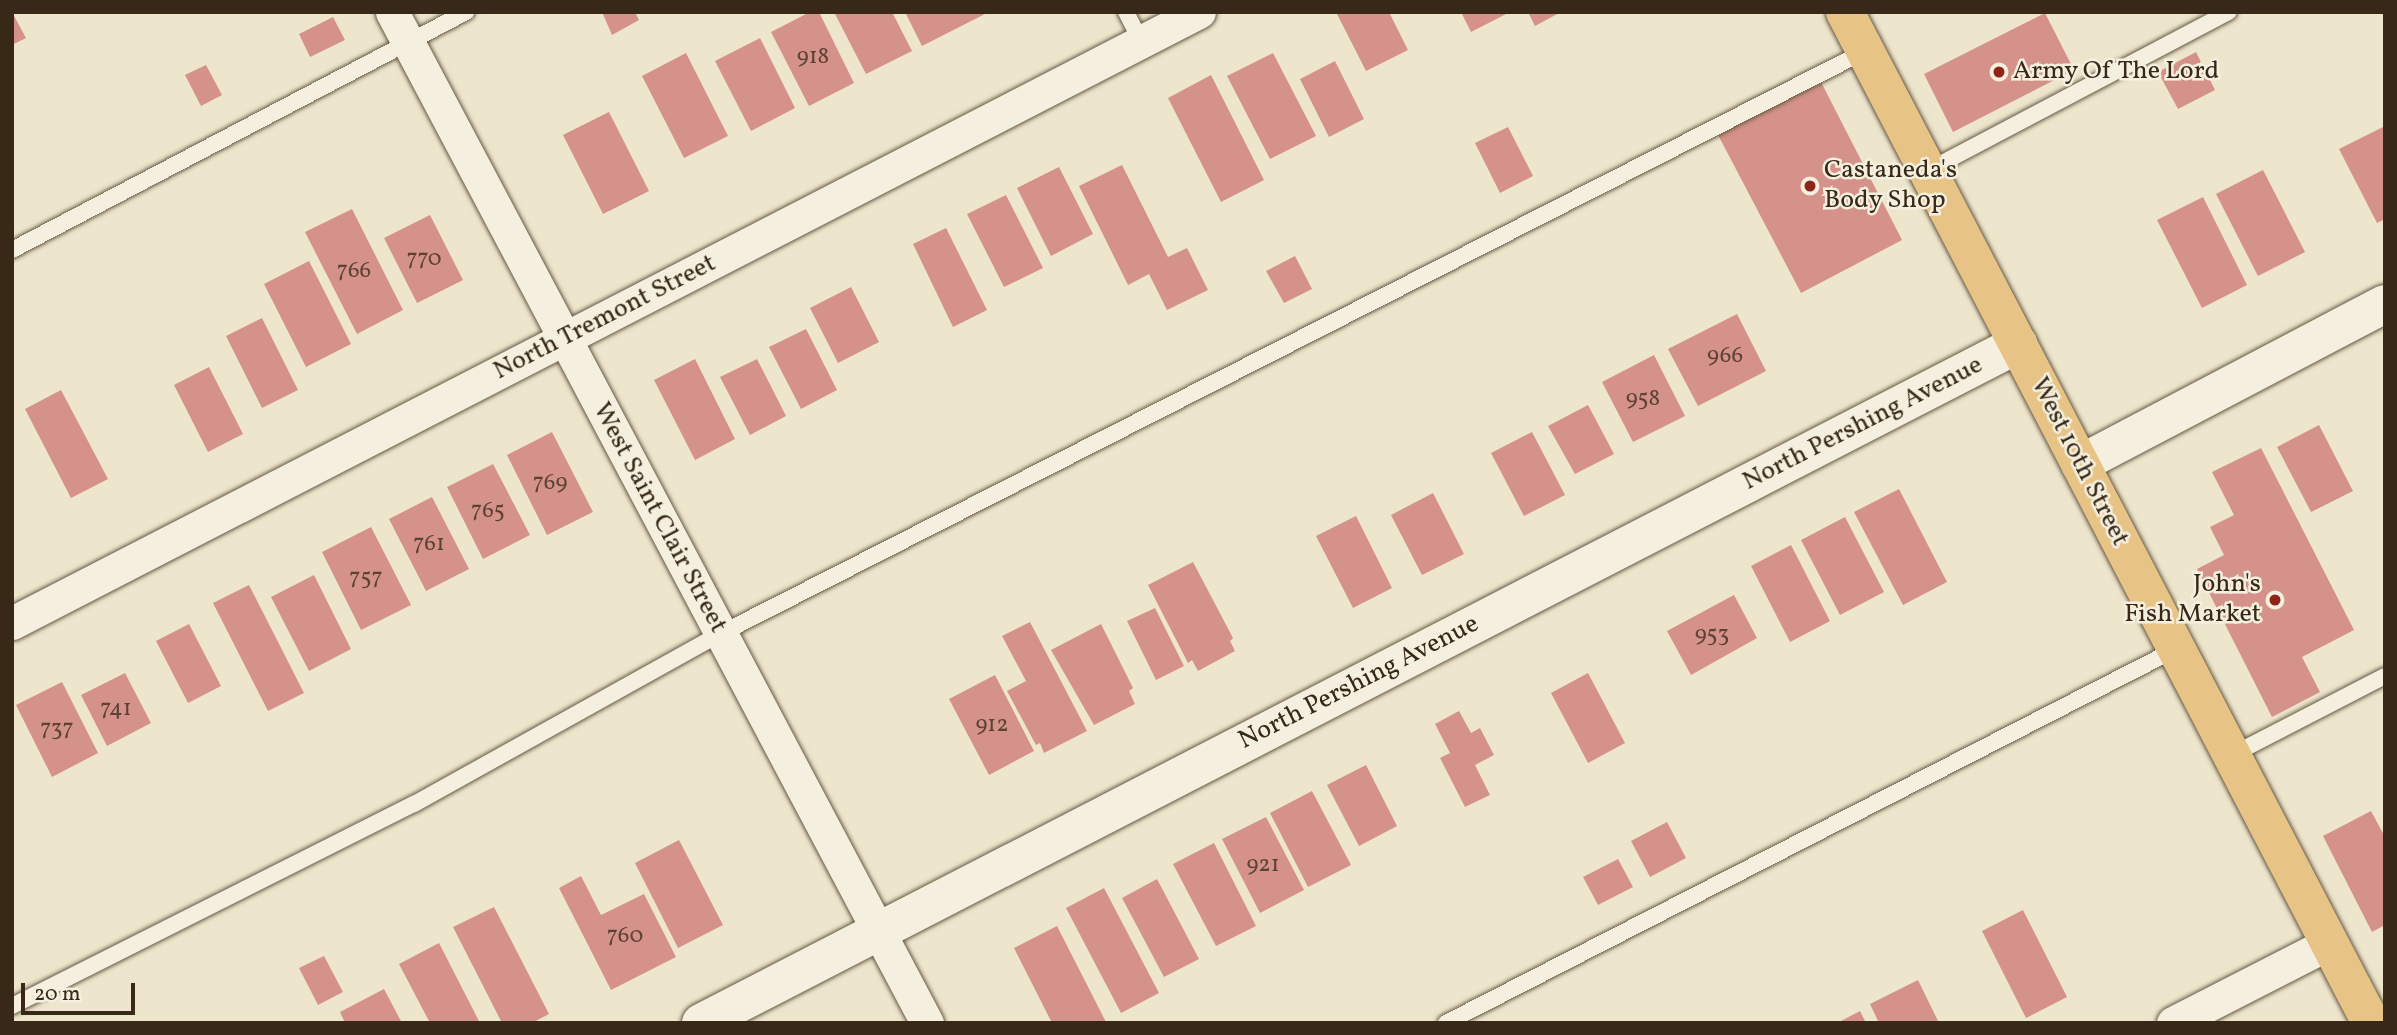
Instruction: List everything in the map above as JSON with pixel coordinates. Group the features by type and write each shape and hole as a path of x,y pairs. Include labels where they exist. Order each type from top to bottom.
{"main road":[{"name":"West 10th Street","path":"1845,12 2371,1023"}],"street":[{"name":"West Saint Clair Street","path":"392,12 927,1023"},
{"name":"North Tremont Street","path":"12,623 1199,12"},
{"path":"2080,464 2385,303"},
{"name":"North Pershing Avenue","path":"701,1023 2018,344"},
{"path":"2173,1023 2329,943"}],"lane":[{"path":"12,250 466,12"},
{"path":"1126,12 1141,42"},
{"path":"1927,171 2229,12"},
{"path":"12,1006 414,804 720,634 1865,51"},
{"path":"1446,1023 2176,649"},
{"path":"2232,755 2385,676"}],"building":[{"path":"12,12 26,38 12,45"},
{"path":"602,12 635,12 639,20 612,35"},
{"path":"810,12 819,12 854,83 809,106 771,32"},
{"path":"834,12 892,12 912,51 866,74"},
{"path":"905,12 989,12 922,46"},
{"path":"1336,12 1389,12 1408,50 1366,71"},
{"path":"1461,12 1510,12 1471,32"},
{"path":"1528,12 1561,12 1535,26"},
{"name":"Army Of The Lord","path":"2045,13 2074,70 1953,132 1924,74"},
{"path":"333,17 345,40 310,57 299,34"},
{"path":"760,38 795,108 751,131 715,61"},
{"path":"2196,52 2215,90 2178,109 2158,72"},
{"path":"686,53 728,136 684,158 642,76"},
{"path":"1273,53 1316,136 1270,159 1227,76"},
{"path":"1335,61 1364,119 1329,137 1300,79"},
{"path":"206,65 222,95 201,106 185,75"},
{"path":"1211,75 1264,180 1221,202 1168,98"},
{"name":"Castaneda's Body Shop","path":"1820,80 1902,240 1801,293 1717,133"},
{"path":"609,112 649,191 603,214 563,135"},
{"path":"2385,126 2385,219 2377,223 2339,149"},
{"path":"1508,127 1533,176 1500,193 1475,143"},
{"path":"1122,165 1168,257 1187,248 1208,290 1167,310 1149,274 1128,285 1079,186"},
{"path":"1059,167 1093,234 1051,256 1017,188"},
{"path":"2263,170 2305,252 2258,276 2216,194"},
{"path":"1006,195 1043,268 1004,287 967,214"},
{"path":"2203,197 2247,285 2202,308 2157,220"},
{"path":"352,209 403,310 357,334 305,232"},
{"path":"430,215 463,280 417,303 384,238"},
{"path":"946,228 987,310 953,327 913,244"},
{"path":"1295,256 1312,289 1284,303 1266,271"},
{"path":"309,261 351,344 306,367 264,284"},
{"path":"851,287 879,342 838,363 810,308"},
{"path":"1737,314 1766,371 1698,406 1668,349"},
{"path":"262,318 298,390 262,408 226,336"},
{"path":"806,329 837,390 801,409 769,347"},
{"path":"1654,355 1685,416 1633,442 1602,382"},
{"path":"695,359 735,439 695,460 654,380"},
{"path":"757,359 786,416 750,435 720,377"},
{"path":"209,367 243,434 208,452 174,385"},
{"path":"61,390 108,479 71,498 25,409"},
{"path":"1588,405 1614,454 1575,474 1548,426"},
{"path":"2319,425 2353,491 2311,512 2277,447"},
{"path":"552,432 593,512 547,535 507,455"},
{"path":"1532,432 1565,495 1524,516 1491,453"},
{"name":"John's Fish Market","path":"2261,448 2354,630 2302,657 2320,692 2272,717 2197,569 2224,555 2210,527 2234,515 2212,472"},
{"path":"493,464 530,535 483,559 447,487"},
{"path":"1899,489 1947,582 1903,605 1854,512"},
{"path":"1433,493 1464,554 1422,575 1391,515"},
{"path":"432,497 469,569 426,591 389,519"},
{"path":"1356,516 1392,588 1353,608 1316,536"},
{"path":"1845,517 1884,592 1840,615 1801,540"},
{"path":"371,527 411,605 361,630 322,552"},
{"path":"1791,545 1830,621 1790,642 1751,566"},
{"path":"1193,562 1233,638 1230,641 1235,651 1198,671 1192,660 1188,663 1148,585"},
{"path":"314,575 351,649 309,671 271,597"},
{"path":"249,585 304,693 268,711 213,603"},
{"path":"1734,595 1757,638 1691,675 1667,631"},
{"path":"1155,608 1184,666 1156,680 1127,621"},
{"path":"1030,622 1087,731 1044,753 1040,743 1036,745 1007,691 1026,681 1002,636"},
{"path":"189,624 221,686 188,703 156,641"},
{"path":"1101,624 1133,688 1129,691 1135,704 1094,725 1051,650"},
{"path":"125,673 151,723 107,746 81,695"},
{"path":"1588,673 1625,743 1588,763 1551,693"},
{"path":"995,675 1034,751 989,775 949,699"},
{"path":"62,682 98,753 52,777 16,705"},
{"path":"1459,711 1471,733 1480,728 1494,755 1475,765 1490,795 1465,807 1440,758 1450,753 1435,724"},
{"path":"1366,765 1397,826 1359,846 1327,785"},
{"path":"1312,791 1351,865 1308,887 1270,813"},
{"path":"2371,811 2385,837 2385,925 2372,932 2323,836"},
{"path":"1266,817 1304,890 1260,913 1222,839"},
{"path":"1667,822 1686,858 1650,877 1631,841"},
{"path":"679,840 723,925 678,948 635,863"},
{"path":"1214,843 1256,926 1216,946 1173,864"},
{"path":"1618,859 1633,887 1598,905 1583,877"},
{"path":"581,876 601,915 644,894 676,957 611,990 559,888"},
{"path":"1157,879 1199,959 1164,977 1122,898"},
{"path":"1104,888 1159,993 1121,1013 1066,908"},
{"path":"494,907 549,1014 532,1023 502,1023 453,927"},
{"path":"2023,910 2067,997 2026,1018 1982,931"},
{"path":"1057,926 1106,1022 1104,1023 1052,1023 1014,948"},
{"path":"439,943 480,1023 430,1023 399,964"},
{"path":"324,956 343,992 318,1005 299,968"},
{"path":"1918,980 1939,1023 1879,1023 1870,1004"},
{"path":"384,989 402,1023 345,1023 340,1012"},
{"path":"1860,1011 1866,1023 1837,1023"}],"place":[{"name":"Army Of The Lord","path":"1999,72"},
{"name":"Castaneda's Body Shop","path":"1810,186"},
{"name":"John's Fish Market","path":"2275,600"}]}
